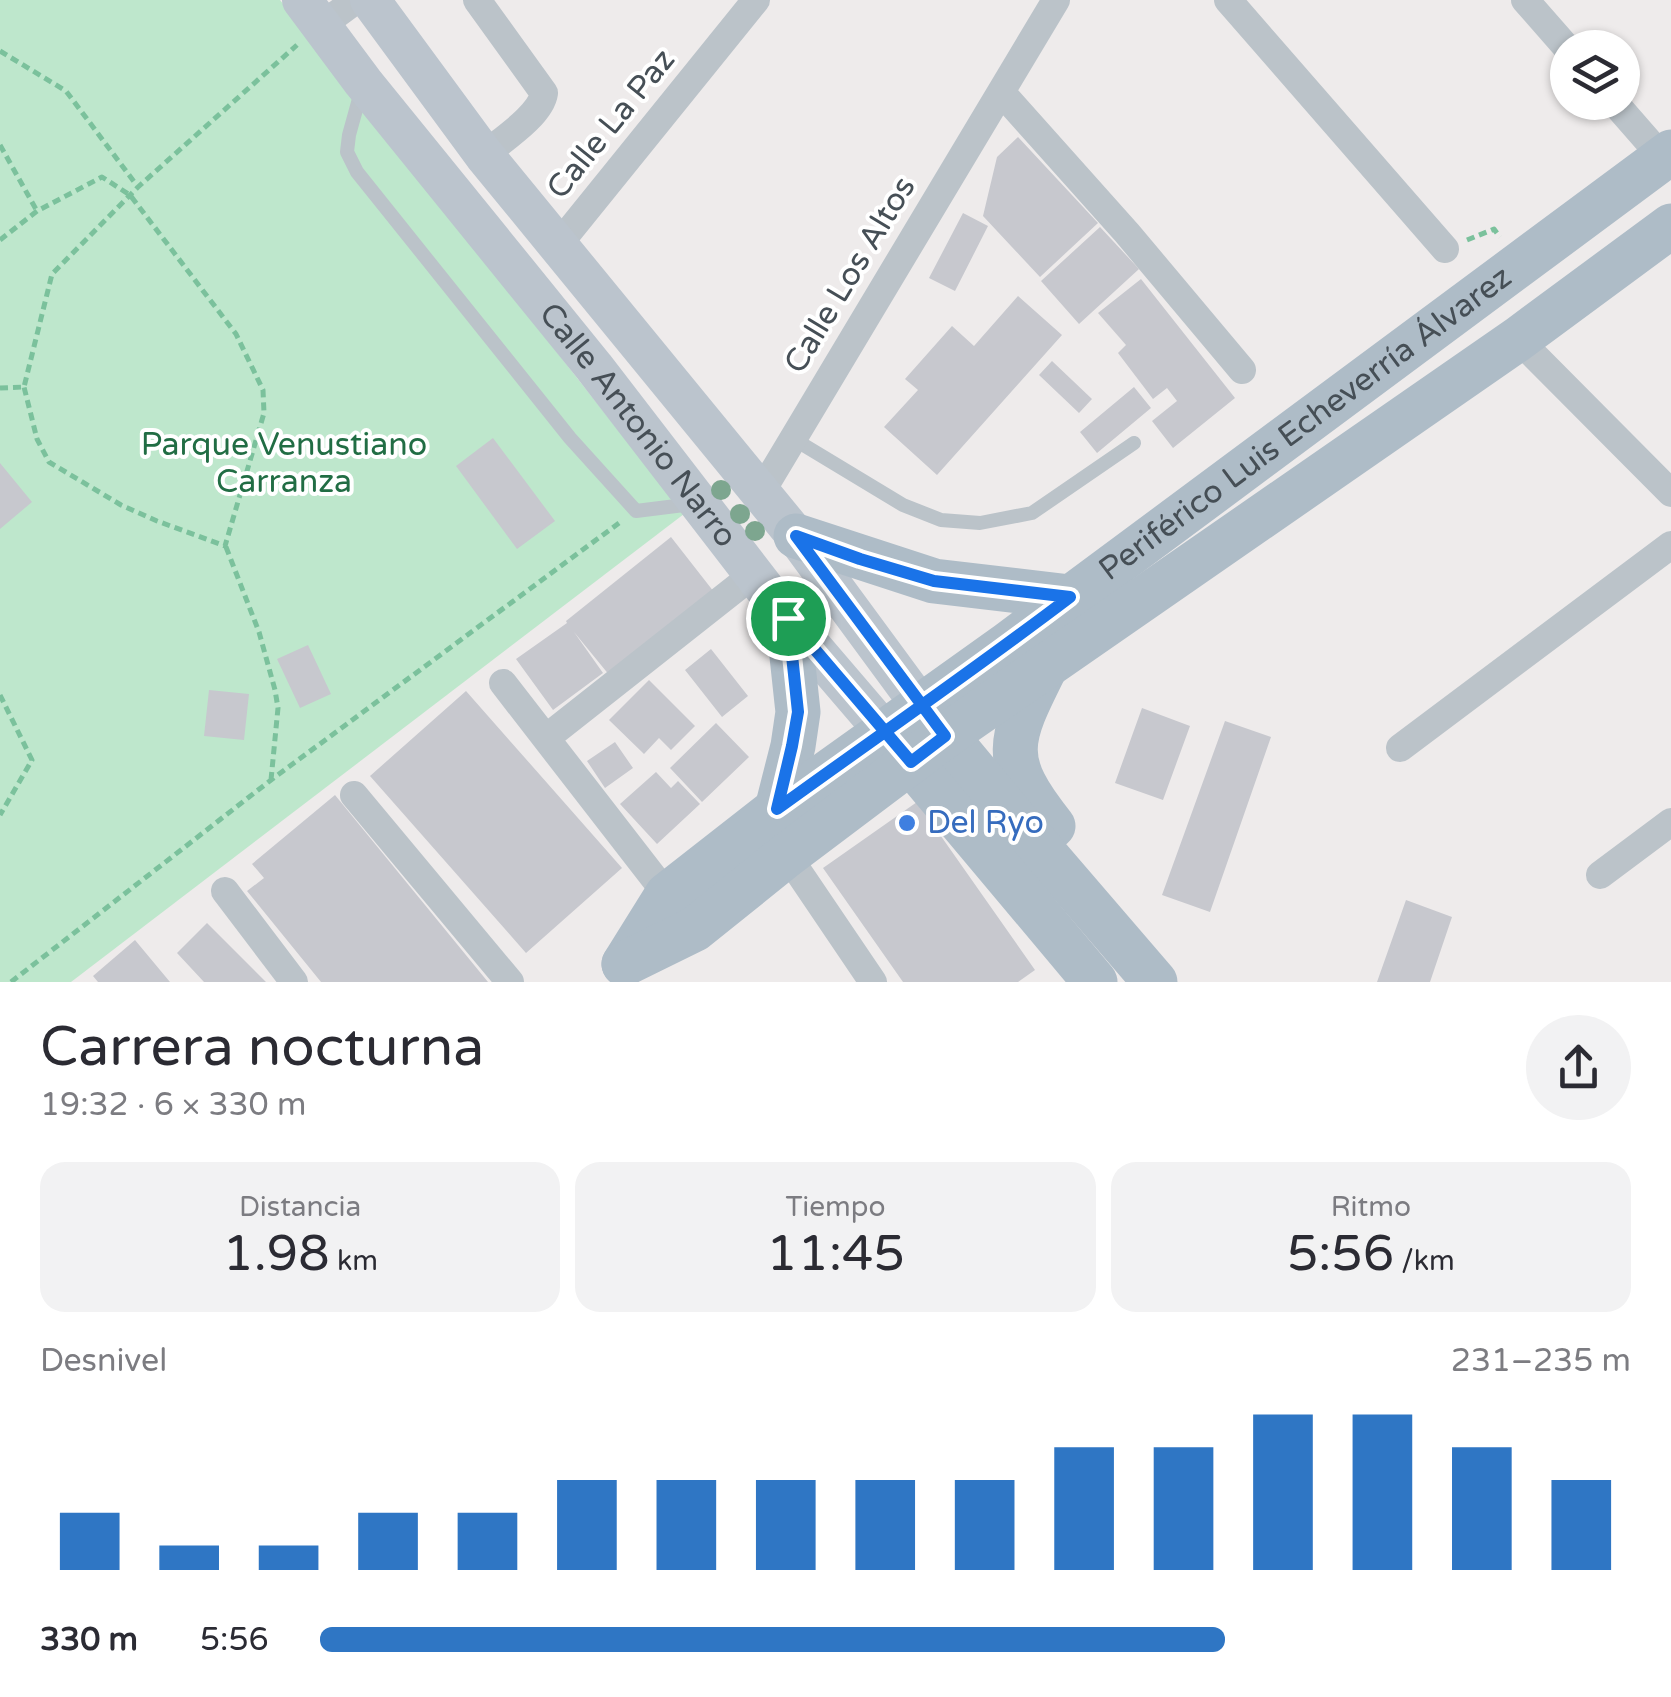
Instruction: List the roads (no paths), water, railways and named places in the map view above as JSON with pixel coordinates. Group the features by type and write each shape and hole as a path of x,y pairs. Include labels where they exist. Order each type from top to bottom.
{"main road":[{"name":"Calle Antonio Narro","path":"370,0 484,155 796,536 915,734 1096,982"},
{"name":"Calle Antonio Narro","path":"308,23 363,82 594,367 788,618 915,734 1123,943 1155,982"},
{"name":"Periférico Luis Echeverría Álvarez","path":"614,973 694,929 786,855 1070,597 1667,155"},
{"name":"Periférico Luis Echeverría Álvarez","path":"614,973 666,895 777,809 1045,668 1518,339 1671,226"},
{"path":"796,536 934,581 1070,597"},
{"path":"777,809 798,712 788,618"},
{"path":"1045,668 1016,732 1015,756 1020,776 1032,800 1087,868 1123,943"}],"street":[{"path":"308,23 356,0"},
{"path":"477,0 543,89 544,100 484,155"},
{"name":"Calle La Paz","path":"558,246 756,0"},
{"name":"Calle Los Altos","path":"760,494 1056,0"},
{"path":"1228,0 1445,249"},
{"path":"1525,0 1551,30"},
{"path":"1001,92 1127,232 1242,370"},
{"path":"1632,120 1667,155"},
{"path":"1518,339 1671,493"},
{"path":"1400,748 1671,545"},
{"path":"546,738 754,574"},
{"path":"503,683 694,929"},
{"path":"354,795 510,982"},
{"path":"1600,875 1671,822"},
{"path":"786,855 873,982"},
{"path":"226,891 294,982"}],"lane":[{"path":"363,82 347,152 358,172 570,438 636,511 699,503"},
{"path":"792,438 903,505 941,520 980,522 1032,513 1134,443"}],"place":[{"name":"Del Ryo","path":"907,823"}],"park label":[{"name":"Parque Venustiano Carranza","path":"284,464"}]}
